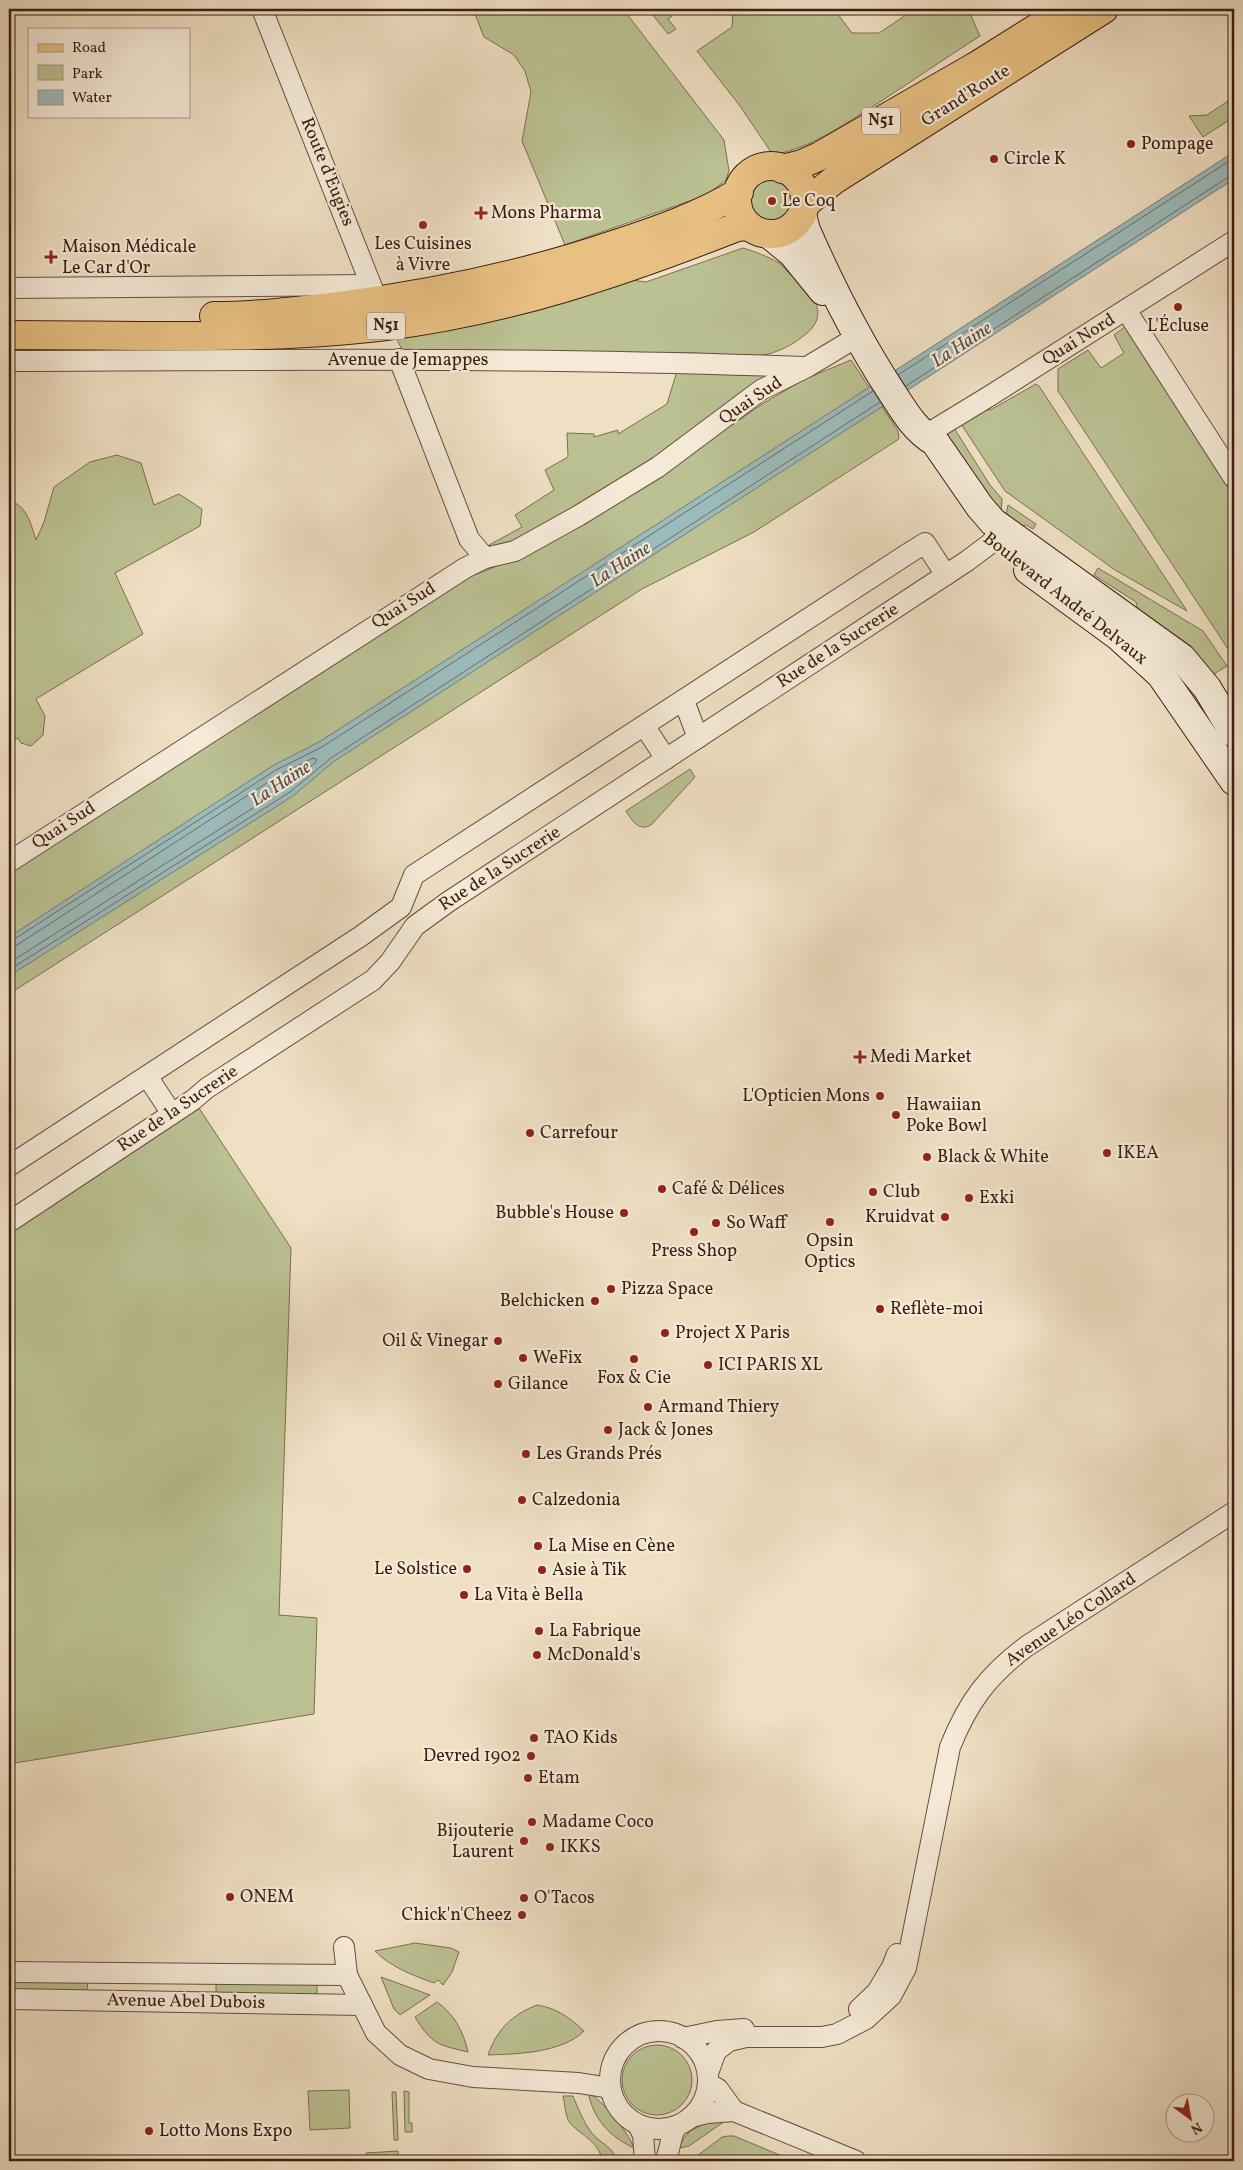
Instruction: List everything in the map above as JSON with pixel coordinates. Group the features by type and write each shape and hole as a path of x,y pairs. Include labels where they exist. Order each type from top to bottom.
{"main road":[{"name":"Grand'Route","path":"782,169 802,164 820,156 976,66 1067,9"},
{"name":"Grand'Route","path":"803,209 834,180 1104,9"},
{"path":"766,167 782,169 790,172 804,190 803,209 797,222 788,230 778,234 759,230 740,212 738,203 739,192 744,181 752,173 766,167"},
{"name":"Avenue de Jemappes","path":"9,335 286,334 380,312 415,295 514,274 572,259 641,236 701,212 739,192"},
{"name":"Avenue de Jemappes","path":"9,317 239,316 482,310 548,293 642,264 737,227 759,230"}],"street":[{"name":"Route d'Eugies","path":"262,9 380,312"},
{"name":"Boulevard André Delvaux","path":"803,209 806,230 858,337"},
{"name":"Boulevard André Delvaux","path":"759,230 792,253 858,337 910,420 924,436 925,449 966,517 1182,658 1231,718"},
{"name":"Quai Nord","path":"924,436 1234,241"},
{"name":"Avenue de Jemappes","path":"9,288 380,312"},
{"path":"1126,310 1234,478"},
{"name":"Quai Sud","path":"9,862 386,617 465,568 485,558 515,551 578,516 658,467 761,390 807,367 858,337"},
{"name":"Avenue de Jemappes","path":"9,361 399,360 679,362 807,367"},
{"path":"399,360 469,539 485,558"},
{"name":"Boulevard André Delvaux","path":"996,535 1118,636 1161,675 1234,781"},
{"name":"Rue de la Sucrerie","path":"9,1222 193,1100 207,1088 373,980 390,962 415,926 448,902 946,575 996,535"},
{"path":"9,1166 362,936 400,907 414,876 925,543 946,575"},
{"path":"684,701 698,738"},
{"path":"644,727 666,759"},
{"path":"147,1076 172,1114"},
{"name":"Avenue Léo Collard","path":"708,2078 716,2051 729,2041 746,2037 822,2037 837,2034 866,2019 887,2001 906,1968 950,1747 960,1722 972,1700 1001,1667 1027,1646 1234,1512"},
{"path":"683,2038 736,2028 816,2029 833,2024 854,2013 870,2000 884,1980 896,1955 912,1938"},
{"path":"344,1947 347,1975 376,2033 395,2051 429,2069 473,2077 579,2083 610,2088"},
{"name":"Avenue Abel Dubois","path":"9,1972 347,1975"},
{"name":"Avenue Abel Dubois","path":"9,1999 362,2005"},
{"path":"734,2111 708,2078 695,2046 670,2032 655,2031 641,2034 628,2042 619,2052 613,2063 610,2075 610,2088 616,2106 638,2125 651,2129 664,2129 707,2113 734,2111 856,2161"},
{"path":"666,2161 673,2133 705,2097 708,2078"},
{"path":"638,2125 644,2135 645,2161"}],"green space":[{"path":"473,9 623,9 724,140 729,171 726,180 712,191 698,198 565,245 522,141 531,92 525,71 514,55 484,37"},
{"path":"648,9 667,9 672,16 668,19 676,29 668,34"},
{"path":"733,9 834,9 852,33 879,33 906,15 911,9 968,9 980,36 844,125 803,146 773,155 740,106 697,51 732,27"},
{"path":"1234,97 1234,117 1203,137 1189,116 1207,115"},
{"path":"768,177 778,177 791,184 798,197 798,207 791,220 778,227 768,227 759,223 752,216 748,207 748,197 752,188 759,181"},
{"path":"743,248 766,256 781,264 807,290 813,298 818,313 811,329 802,337 790,345 768,354 741,357 695,353 403,352 395,335 631,280 646,282"},
{"path":"1130,323 1234,482 1234,658 1058,391 1058,369 1088,350 1101,368 1124,353 1114,335"},
{"path":"851,360 898,431 899,439 754,532 642,589 9,994 9,872 467,578 517,558 667,469 764,403 805,379"},
{"path":"677,371 779,373 680,446 538,536 495,550 489,545 522,527 515,515 554,490 545,470 568,457 567,433 594,434 594,437 618,430 618,434 667,404"},
{"path":"1036,384 1187,611 1115,570 1005,491 961,424"},
{"path":"954,428 990,485 1002,499 1001,516 940,436"},
{"path":"117,455 141,463 154,505 179,494 202,509 200,526 115,573 143,634 36,699 45,716 43,735 31,746 21,743 18,738 9,743 9,505 14,502 23,510 29,519 36,540 44,522 54,487 90,462"},
{"path":"1008,505 1036,524 1033,529 1026,525 1017,527 1005,520"},
{"path":"1098,568 1203,631 1227,666 1209,677 1139,615 1136,602 1094,575"},
{"path":"690,769 695,777 652,824 644,827 634,822 626,811"},
{"path":"197,1105 291,1248 279,1615 317,1618 314,1714 9,1764 9,1231"},
{"path":"415,1943 451,1948 459,1952 452,1972 443,1985 438,1980 434,1983 402,1970 375,1951"},
{"path":"9,1976 88,1980 87,1991 9,1992"},
{"path":"381,1977 430,1995 400,2015 394,2009"},
{"path":"216,1981 317,1982 317,1993 313,1995 220,1995 216,1992"},
{"path":"437,2002 449,2012 457,2024 464,2037 468,2052 450,2048 432,2039 415,2017"},
{"path":"537,2005 563,2014 584,2031 564,2044 552,2048 525,2053 488,2055 501,2030 520,2013"},
{"path":"657,2045 676,2051 686,2061 692,2080 686,2099 676,2109 657,2115 638,2109 628,2099 622,2080 628,2061 638,2051"},
{"path":"349,2090 350,2128 310,2130 308,2091"},
{"path":"404,2091 409,2092 409,2123 412,2123 412,2132 405,2132"},
{"path":"392,2092 396,2092 398,2140 394,2140"},
{"path":"588,2092 614,2117 634,2148 617,2138 604,2126 594,2111"},
{"path":"563,2096 573,2096 588,2128 594,2136 613,2152 617,2161 603,2161 593,2143 570,2123 566,2114"},
{"path":"712,2120 725,2121 689,2146 675,2149 690,2131"},
{"path":"734,2136 794,2161 692,2161 722,2137"},
{"path":"398,2151 399,2161 367,2161 366,2153"}],"water":[{"name":"La Haine","path":"1234,152 1234,179 333,762 293,796 9,976 9,937 274,765 319,742"}],"place":[{"name":"Pompage","path":"1131,144"},
{"name":"Circle K","path":"994,159"},
{"name":"Le Coq","path":"772,201"},
{"name":"Mons Pharma","path":"481,213"},
{"name":"Les Cuisines à Vivre","path":"423,225"},
{"name":"Maison Médicale Le Car d'Or","path":"51,257"},
{"name":"L'Écluse","path":"1178,307"},
{"name":"Medi Market","path":"860,1057"},
{"name":"L'Opticien Mons","path":"880,1096"},
{"name":"Hawaiian Poke Bowl","path":"896,1115"},
{"name":"Carrefour","path":"530,1133"},
{"name":"IKEA","path":"1107,1153"},
{"name":"Black & White","path":"927,1157"},
{"name":"Café & Délices","path":"662,1189"},
{"name":"Club","path":"873,1192"},
{"name":"Exki","path":"969,1198"},
{"name":"Bubble's House","path":"624,1213"},
{"name":"Kruidvat","path":"945,1217"},
{"name":"Opsin Optics","path":"830,1222"},
{"name":"So Waff","path":"716,1223"},
{"name":"Press Shop","path":"694,1232"},
{"name":"Pizza Space","path":"611,1289"},
{"name":"Belchicken","path":"595,1301"},
{"name":"Reflète-moi","path":"880,1309"},
{"name":"Project X Paris","path":"665,1333"},
{"name":"Oil & Vinegar","path":"498,1341"},
{"name":"WeFix","path":"523,1358"},
{"name":"Fox & Cie","path":"634,1359"},
{"name":"ICI PARIS XL","path":"708,1365"},
{"name":"Gilance","path":"498,1384"},
{"name":"Armand Thiery","path":"648,1407"},
{"name":"Jack & Jones","path":"608,1430"},
{"name":"Les Grands Prés","path":"526,1454"},
{"name":"Calzedonia","path":"522,1500"},
{"name":"La Mise en Cène","path":"538,1546"},
{"name":"Le Solstice","path":"467,1569"},
{"name":"Asie à Tik","path":"542,1570"},
{"name":"La Vita è Bella","path":"464,1595"},
{"name":"La Fabrique","path":"539,1631"},
{"name":"McDonald's","path":"537,1655"},
{"name":"TAO Kids","path":"534,1738"},
{"name":"Devred 1902","path":"531,1756"},
{"name":"Etam","path":"528,1778"},
{"name":"Madame Coco","path":"532,1822"},
{"name":"Bijouterie Laurent","path":"524,1841"},
{"name":"IKKS","path":"550,1847"},
{"name":"ONEM","path":"230,1897"},
{"name":"O'Tacos","path":"524,1898"},
{"name":"Chick'n'Cheez","path":"522,1915"},
{"name":"Lotto Mons Expo","path":"149,2131"}]}
